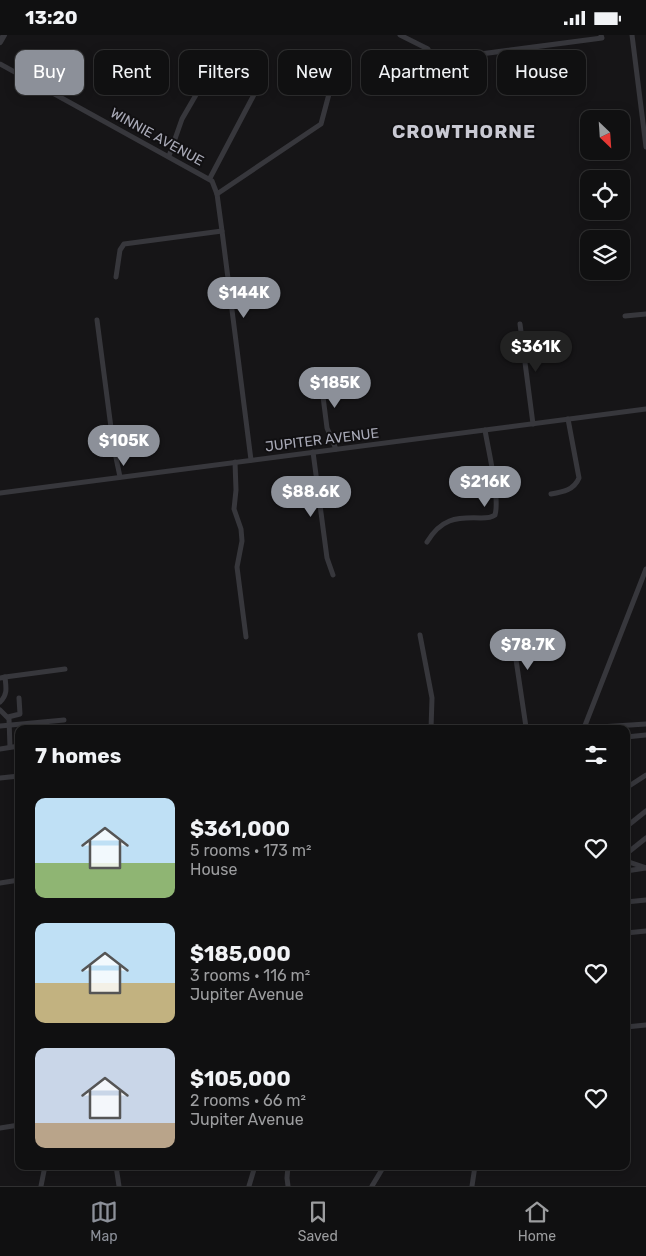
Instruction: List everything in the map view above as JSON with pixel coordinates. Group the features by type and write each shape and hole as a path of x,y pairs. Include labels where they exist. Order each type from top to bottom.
{"street":[{"path":"0,42 4,35"},
{"path":"400,35 409,37 428,49 430,56 435,61 602,38 601,35"},
{"path":"632,35 646,147"},
{"name":"WINNIE AVENUE","path":"0,64 210,178 217,194 252,460"},
{"path":"169,156 182,119 196,95"},
{"path":"210,178 254,95"},
{"path":"217,194 321,124 329,95"},
{"path":"116,277 120,250 124,244 222,231"},
{"path":"625,316 646,314"},
{"path":"97,320 113,443 120,477"},
{"path":"520,324 533,424"},
{"path":"320,373 327,429 336,449"},
{"name":"JUPITER AVENUE","path":"0,493 646,409"},
{"path":"551,495 569,490 580,478 568,419"},
{"path":"427,542 437,530 449,521 460,518 490,518 495,515 494,483 485,430"},
{"path":"313,452 327,558 333,575"},
{"path":"236,462 234,509 241,529 242,541 237,567 246,637"},
{"path":"585,725 646,569"},
{"path":"420,635 432,698 431,725"},
{"path":"497,639 510,645 515,653 526,725"},
{"path":"0,702 5,695 3,677 65,669"},
{"path":"8,717 20,714 19,699"},
{"path":"0,711 8,717 10,747"},
{"path":"0,726 64,720"},
{"path":"630,725 646,724"},
{"path":"630,737 646,735"},
{"path":"0,749 15,747"},
{"path":"630,785 646,775"},
{"path":"0,777 15,776"},
{"path":"630,824 646,811"},
{"path":"630,851 646,838"},
{"path":"630,862 646,868"},
{"path":"630,870 646,868"},
{"path":"0,883 15,881"},
{"path":"630,902 646,900"},
{"path":"630,933 646,931"},
{"path":"630,1027 646,1025"},
{"path":"0,1128 15,1126"},
{"path":"41,1186 44,1170"},
{"path":"117,1170 119,1186"},
{"path":"249,1186 254,1170"},
{"path":"288,1170 288,1186"},
{"path":"372,1186 383,1170"},
{"path":"472,1186 474,1170"}],"district":[{"name":"CROWTHORNE","path":"464,131"}]}
